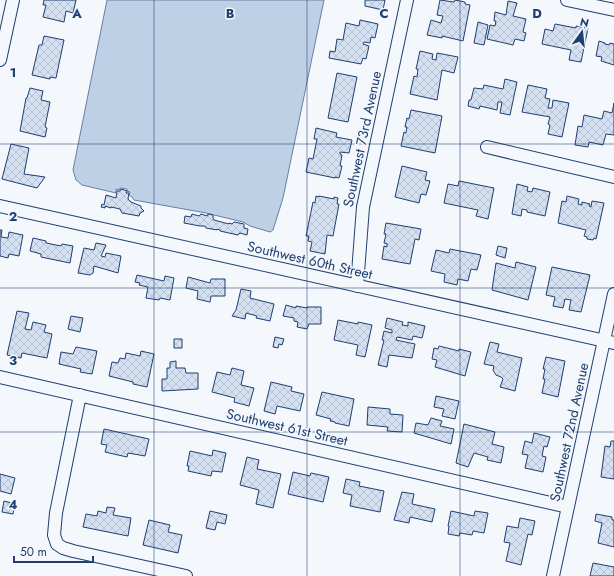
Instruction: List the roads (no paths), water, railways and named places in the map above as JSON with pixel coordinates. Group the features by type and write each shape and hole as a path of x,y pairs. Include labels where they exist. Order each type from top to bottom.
{"street":[{"path":"0,55 13,0"},
{"name":"Southwest 73rd Avenue","path":"357,286 362,212 408,0"},
{"path":"567,0 614,10"},
{"path":"488,147 614,176"},
{"name":"Southwest 60th Street","path":"0,206 609,342"},
{"name":"Southwest 72nd Avenue","path":"553,576 568,506 609,342 614,294"},
{"name":"Southwest 61st Street","path":"0,376 568,506"},
{"path":"80,395 56,513 54,535 57,544 63,548 73,551 186,576"}],"water":[{"path":"107,0 324,0 283,198 273,230 270,232 250,226 243,222 206,213 134,200 129,195 130,192 127,191 127,189 116,189 116,193 82,185 76,180 73,170"}]}
